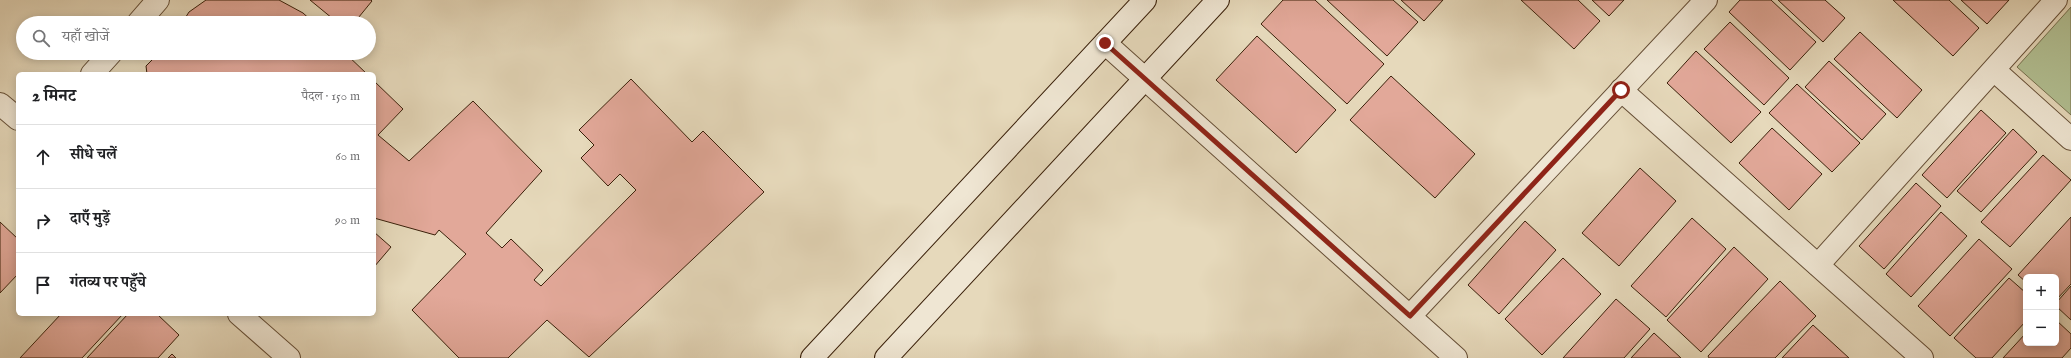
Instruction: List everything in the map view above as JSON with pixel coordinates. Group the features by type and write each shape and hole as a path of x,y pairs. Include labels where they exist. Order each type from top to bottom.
{"street":[{"path":"144,16 158,0"},
{"path":"812,358 1145,0"},
{"path":"886,358 1218,0"},
{"path":"1410,316 1706,0"},
{"path":"1818,265 2056,0"},
{"path":"1105,43 1456,358"},
{"path":"94,72 105,60"},
{"path":"1994,70 2071,139"},
{"path":"1621,90 1922,358"},
{"path":"0,104 16,117"},
{"path":"241,316 289,358"}],"green space":[{"path":"2071,7 2071,115 2017,67"}],"building":[{"path":"206,0 279,0 306,16 186,16 189,12"},
{"path":"310,0 372,1 360,16 329,16"},
{"path":"1283,0 1315,0 1384,64 1347,104 1261,24"},
{"path":"1327,0 1393,0 1418,22 1387,56"},
{"path":"1401,0 1443,0 1424,21"},
{"path":"1521,0 1578,0 1600,21 1574,49"},
{"path":"1592,0 1624,0 1609,16"},
{"path":"1740,0 1771,0 1816,42 1790,70 1729,12"},
{"path":"1778,0 1825,0 1845,18 1823,42"},
{"path":"1893,0 1949,0 1979,28 1953,56"},
{"path":"1961,0 2009,0 1987,24"},
{"path":"1730,22 1789,78 1764,105 1704,49"},
{"path":"1860,32 1922,90 1897,118 1834,59"},
{"path":"1257,36 1336,110 1296,153 1216,80"},
{"path":"1696,51 1761,112 1731,143 1667,83"},
{"path":"152,60 352,60 365,72 147,72 146,66"},
{"path":"1829,61 1886,114 1862,140 1805,87"},
{"path":"1391,76 1475,154 1435,198 1350,120"},
{"path":"631,79 692,142 703,131 764,192 589,357 547,320 508,358 459,358 412,310 466,254 439,230 435,235 376,219 376,83 403,109 378,135 409,161 473,101 542,171 486,233 502,248 511,239 543,270 534,280 541,286 636,190 620,174 608,186 581,158 594,145 579,130"},
{"path":"1797,84 1860,143 1832,172 1769,113"},
{"path":"1981,110 2006,133 1947,198 1922,175"},
{"path":"1772,128 1822,174 1789,210 1739,163"},
{"path":"2013,129 2037,152 1981,212 1957,191"},
{"path":"2043,155 2071,180 2010,247 1981,222"},
{"path":"1640,168 1676,201 1619,266 1582,233"},
{"path":"1916,183 1941,206 1884,269 1859,246"},
{"path":"1941,212 1967,236 1911,297 1886,274"},
{"path":"2071,217 2071,284 2059,297 2059,274 2023,274 2023,279 2018,275"},
{"path":"1692,218 1726,249 1666,317 1631,286"},
{"path":"1525,221 1556,250 1499,314 1468,285"},
{"path":"0,222 16,237 16,276 0,293"},
{"path":"376,234 391,247 376,265"},
{"path":"1979,239 2012,269 1950,336 1918,306"},
{"path":"1734,247 1768,279 1701,352 1667,320"},
{"path":"1563,258 1601,294 1542,355 1505,319"},
{"path":"2009,278 2023,290 2023,324 1992,358 1976,358 1954,338"},
{"path":"1780,281 1816,316 1775,358 1709,358 1708,356"},
{"path":"2071,286 2071,320 2059,309 2059,300"},
{"path":"1616,299 1650,329 1624,358 1563,358"},
{"path":"59,316 121,316 82,358 20,358"},
{"path":"126,316 159,316 179,335 158,358 87,358"},
{"path":"2059,323 2071,334 2071,348 2062,358 2003,358 2023,336 2023,346 2059,346"},
{"path":"1813,325 1849,358 1782,358"},
{"path":"1654,333 1681,358 1631,358"},
{"path":"172,354 176,358 168,358"}],"route":[{"path":"1105,43 1410,316 1621,90"}]}
